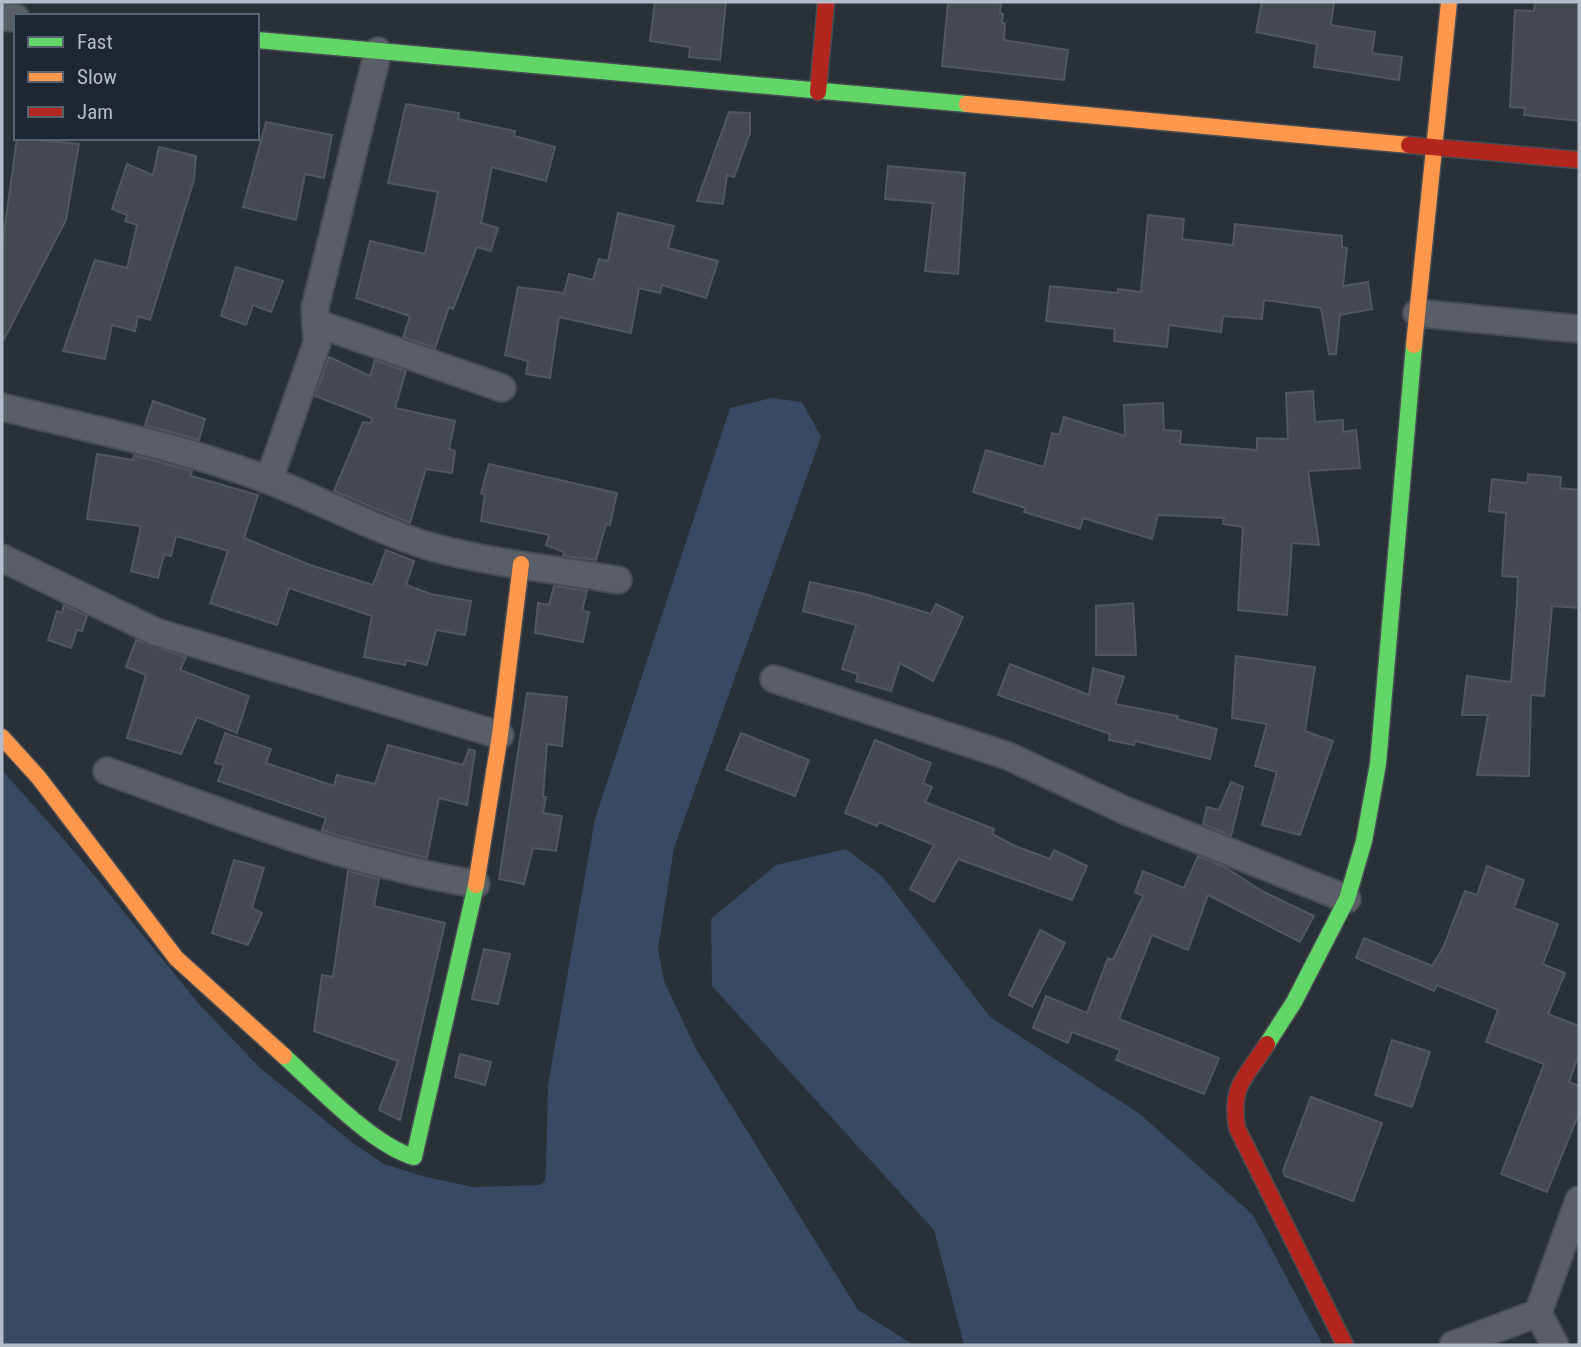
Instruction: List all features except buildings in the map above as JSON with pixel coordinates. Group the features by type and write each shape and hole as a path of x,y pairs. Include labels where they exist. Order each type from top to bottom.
{"street":[{"path":"818,92 826,2"},
{"path":"1345,1345 1237,1128 1233,1104 1241,1081 1259,1058 1294,1002 1348,899 1364,841 1378,764 1417,313 1449,2"},
{"path":"259,40 1579,160"},
{"path":"269,480 317,343 315,308 378,51"},
{"path":"1417,313 1579,329"},
{"path":"316,323 502,388"},
{"path":"2,408 174,451 269,480 316,502 422,544 618,580"},
{"path":"2,558 156,632 500,735"},
{"path":"2,737 39,778 176,958 345,1112 410,1158 417,1154 476,884 500,735 522,564"},
{"path":"774,679 1008,756 1124,810 1348,899"},
{"path":"107,771 329,851 476,884"},
{"path":"1556,1345 1538,1313 1579,1200"},
{"path":"1453,1345 1538,1313"}],"water":[{"path":"771,398 802,402 821,437 674,848 658,949 664,981 695,1047 858,1310 914,1345 2,1345 2,770 80,858 199,1004 260,1068 353,1143 384,1164 422,1176 473,1187 540,1185 545,1180 546,1169 548,1085 595,819 730,408"},
{"path":"846,849 883,877 990,1017 1140,1114 1253,1215 1323,1345 964,1345 934,1230 712,986 711,919 776,865"}],"traffic: fast":[{"path":"259,40 967,104"},
{"path":"1267,1044 1294,1002 1347,899 1364,841 1378,764 1414,345"},
{"path":"284,1056 363,1128 414,1157 476,885"}],"traffic: slow":[{"path":"1414,345 1449,2"},
{"path":"967,104 1409,145"},
{"path":"476,885 500,735 521,564"},
{"path":"2,737 39,778 176,958 284,1056"}],"traffic: jam":[{"path":"818,92 826,2"},
{"path":"1409,145 1579,160"},
{"path":"1267,1044 1246,1074 1238,1091 1235,1113 1237,1128 1345,1345"}]}
